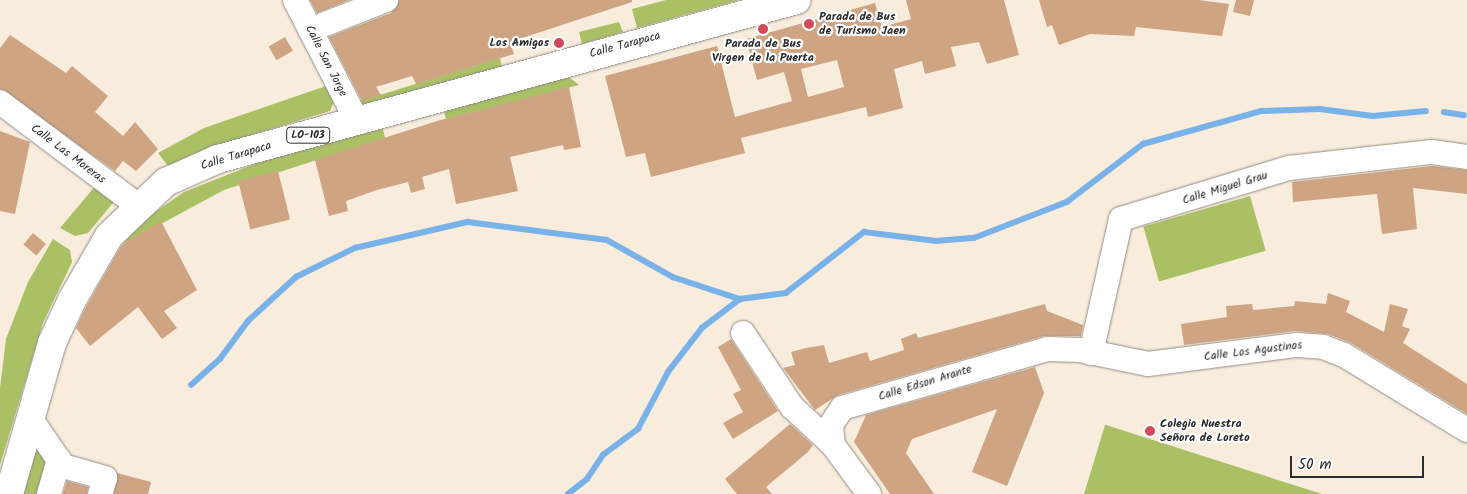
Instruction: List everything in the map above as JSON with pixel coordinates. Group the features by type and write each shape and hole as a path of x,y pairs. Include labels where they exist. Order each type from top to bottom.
{"main road":[{"name":"Calle Tarapaca","path":"9,494 52,344 72,300 109,236 137,205 166,182 218,159 797,0"}],"street":[{"name":"Calle San Jorge","path":"295,0 356,121"},
{"path":"310,30 386,0"},
{"name":"Calle Las Moreras","path":"0,102 137,205"},
{"name":"Calle Miguel Grau","path":"1091,353 1121,219 1289,168 1432,152 1467,157"},
{"path":"743,333 792,407 833,445 869,494"},
{"name":"Calle Los Agustinos","path":"1048,349 1091,353 1148,364 1297,345 1323,347 1344,355 1467,430"},
{"name":"Calle Edson Arante","path":"833,445 831,425 842,408 1048,349"},
{"path":"30,419 63,466 104,478 100,494"},
{"path":"49,494 59,459"}],"green space":[{"path":"666,0 739,0 637,28 632,9"},
{"path":"619,22 623,32 582,44 579,32"},
{"path":"500,58 502,67 361,107 360,101"},
{"path":"565,74 579,85 446,119 443,108"},
{"path":"326,86 334,102 330,111 215,146 168,166 158,153 204,128"},
{"path":"382,125 385,138 224,190 122,245 145,219 184,192 257,163"},
{"path":"97,184 112,194 113,203 88,233 75,236 60,228"},
{"path":"1250,196 1266,251 1159,281 1143,227"},
{"path":"53,239 70,250 72,262 43,323 0,465 0,388 6,339 28,282"},
{"path":"1106,425 1322,494 1084,494"},
{"path":"37,442 52,466 42,494 21,494"}],"building":[{"path":"310,0 349,0 317,13"},
{"path":"399,0 632,0 632,2 510,42 514,54 416,84 412,76 376,87 381,95 362,101 329,37 391,13"},
{"path":"906,0 1004,0 1019,55 987,64 979,42 951,47 956,66 925,74 922,61 894,69 903,108 868,117 866,107 741,138 745,153 651,177 645,153 626,157 605,76 717,46 735,117 792,101 784,72 757,80 746,39 875,3 882,27 911,19","holes":["837,60 844,87 808,97 801,69"]},
{"path":"1039,0 1199,0 1229,4 1222,36 1136,27 1134,36 1090,34 1059,45 1052,25 1047,27"},
{"path":"1236,0 1254,0 1250,16 1233,12"},
{"path":"10,35 66,73 72,66 108,96 95,112 123,136 135,122 158,149 136,171 123,161 115,171 0,89 0,48"},
{"path":"285,37 293,51 277,60 269,47"},
{"path":"569,87 581,147 564,150 563,145 510,157 518,191 456,204 449,169 422,177 425,189 411,193 408,182 377,190 346,201 348,211 329,216 315,160 437,121"},
{"path":"0,131 30,142 15,214 0,211"},
{"path":"1432,166 1467,170 1467,194 1413,188 1417,229 1382,234 1377,194 1293,202 1292,182"},
{"path":"278,171 290,220 250,229 238,181"},
{"path":"161,221 197,290 164,311 177,328 162,339 138,307 90,346 76,328 86,307 121,246"},
{"path":"33,233 46,244 36,255 23,244"},
{"path":"1328,293 1350,301 1346,312 1384,332 1390,304 1408,309 1402,326 1410,329 1403,343 1467,384 1467,414 1351,343 1328,334 1295,331 1184,345 1181,324 1227,317 1226,306 1252,304 1253,310 1294,306 1295,301 1326,304"},
{"path":"1045,304 1047,311 1083,325 1081,336 1044,336 838,395 815,410 783,368 795,365 791,352 806,348 824,345 829,363 867,352 870,361 904,350 901,339 916,333 918,338"},
{"path":"731,339 778,411 733,439 723,423 743,412 733,394 741,390 718,347"},
{"path":"1035,367 1044,393 1007,486 972,472 997,409 912,439 906,453 934,494 890,494 854,442 866,415"},
{"path":"790,424 813,445 808,452 766,487 772,494 737,494 725,479"},
{"path":"117,473 151,482 148,494 114,494"},
{"path":"67,481 88,487 87,494 63,494"}],"waterway":[{"path":"568,494 587,479 603,455 638,429 668,372 702,328 740,299 786,293 864,232 936,241 974,238 1067,202 1143,144 1261,111 1320,109 1373,116 1426,111"},
{"path":"1444,112 1464,115"},
{"path":"191,385 220,359 248,321 296,277 355,248 468,222 607,240 673,277 740,299"}],"place":[{"name":"Parada de Bus de Turismo Jaen","path":"809,24"},
{"name":"Parada de Bus Virgen de la Puerta","path":"763,29"},
{"name":"Los Amigos","path":"559,43"},
{"name":"Colegio Nuestra Señora de Loreto","path":"1150,431"}]}
